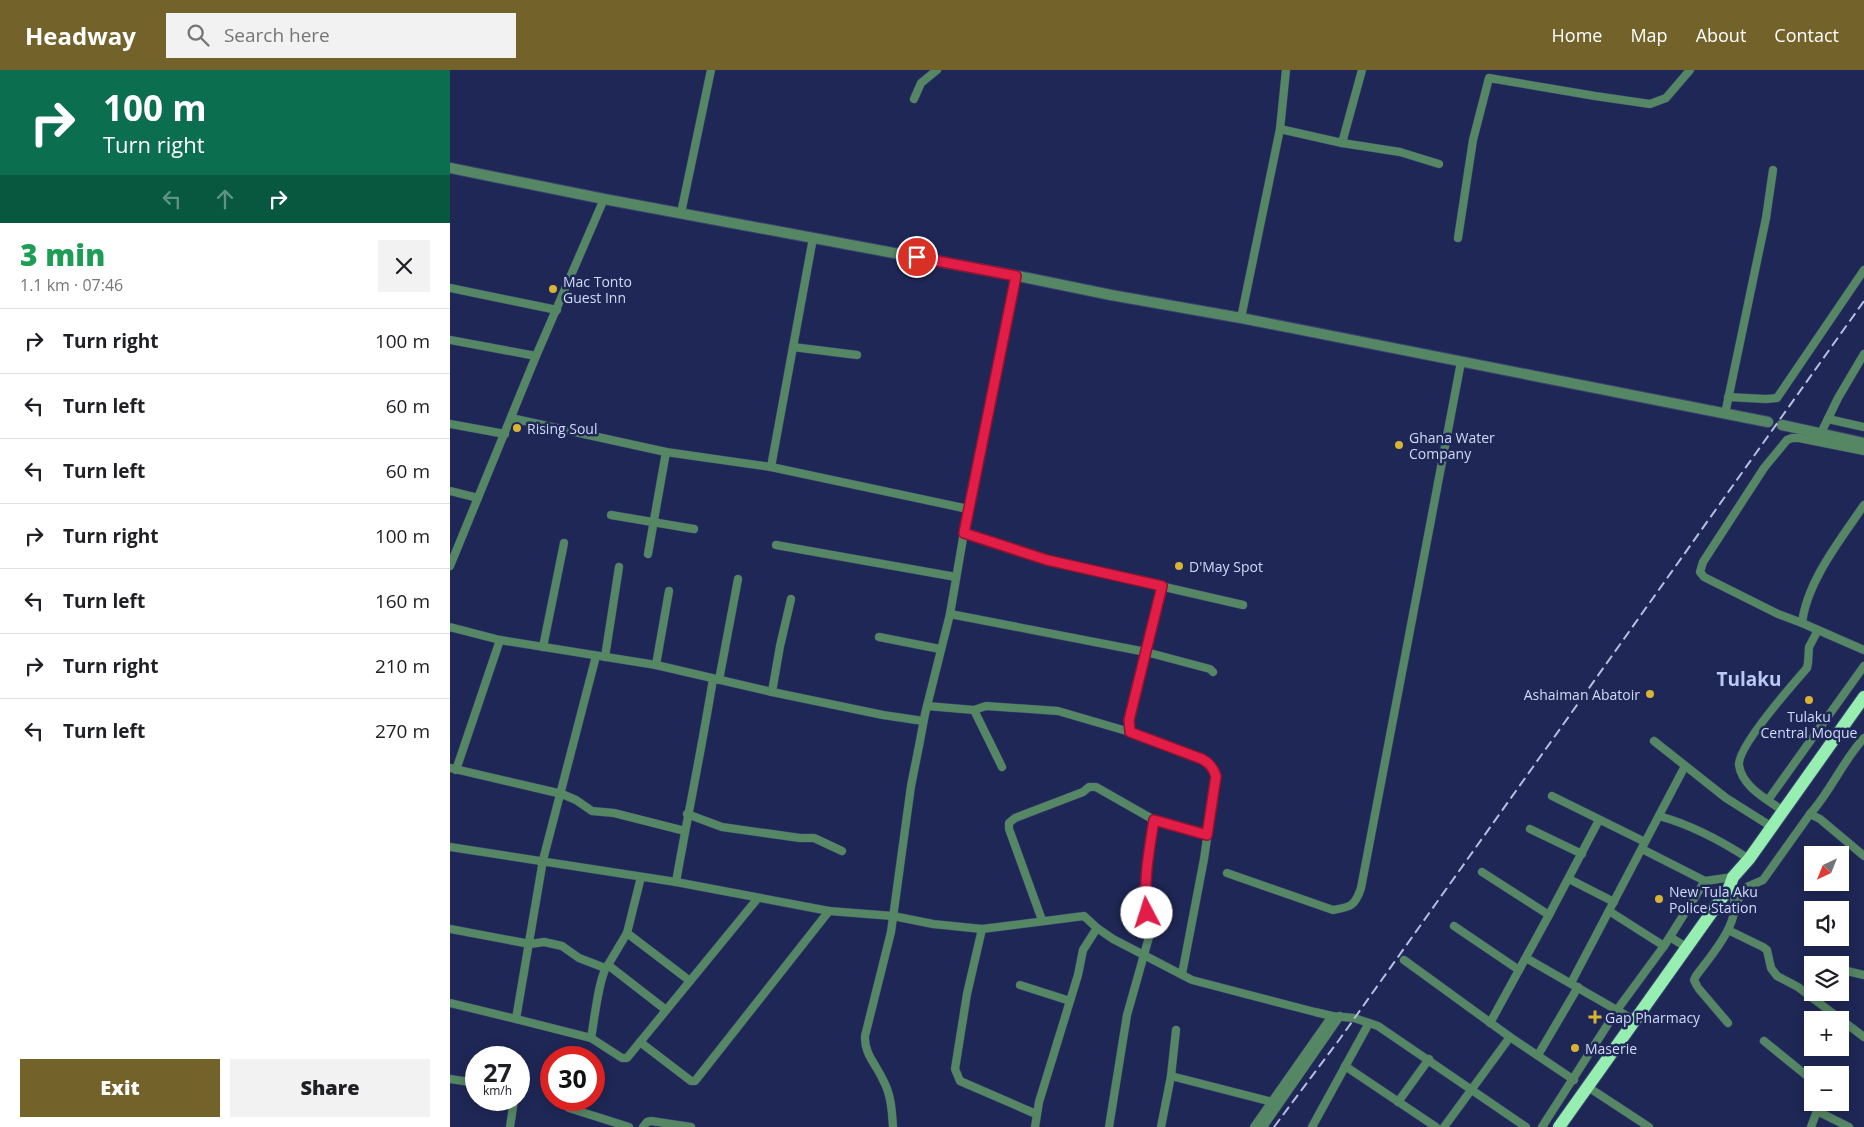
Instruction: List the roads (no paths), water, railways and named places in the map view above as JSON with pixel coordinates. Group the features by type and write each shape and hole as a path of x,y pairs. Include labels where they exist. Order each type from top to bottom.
{"highway":[{"path":"1560,1127 1686,947 1689,934 1711,898 1721,885 1731,883 1864,697"}],"street":[{"path":"681,213 711,70"},
{"path":"914,99 921,83 937,70"},
{"path":"1241,318 1280,129 1286,70"},
{"path":"1342,142 1362,70"},
{"path":"1458,238 1473,140 1489,78 1650,104 1666,98 1690,70"},
{"path":"1280,129 1400,152 1439,164"},
{"path":"450,168 604,199 1016,276 1111,296 1241,318 1768,422"},
{"path":"1725,414 1766,218 1774,170"},
{"path":"451,564 536,356 604,199"},
{"path":"771,467 813,238"},
{"path":"1728,397 1766,400 1777,398 1864,270"},
{"path":"892,1127 890,1100 884,1081 864,1045 865,1036 891,932 911,786 923,721 950,614 968,509 1016,276"},
{"path":"450,288 557,310"},
{"path":"450,340 536,356"},
{"path":"793,347 857,355"},
{"path":"1821,433 1838,398 1864,354"},
{"path":"1227,873 1333,910 1349,907 1357,900 1361,888 1461,362"},
{"path":"511,418 666,452 771,467 968,509"},
{"path":"1828,419 1864,427"},
{"path":"450,424 505,434"},
{"path":"1782,425 1864,442"},
{"path":"1864,451 1800,438 1787,440 1764,468 1701,567 1700,572 1704,577 1778,614 1864,650"},
{"path":"648,554 666,452"},
{"path":"450,491 478,498"},
{"path":"1802,623 1806,606 1824,564 1864,505"},
{"path":"611,516 694,529"},
{"path":"964,533 1047,560 1243,605"},
{"path":"543,647 564,543"},
{"path":"776,545 956,577"},
{"path":"606,657 619,567"},
{"path":"676,882 688,814 738,580"},
{"path":"1130,732 1129,720 1162,586"},
{"path":"656,665 669,591"},
{"path":"772,692 791,599"},
{"path":"950,614 1146,652 1210,669 1213,672"},
{"path":"450,627 500,640 656,665 772,692 923,721"},
{"path":"1783,811 1752,788 1739,764 1740,757 1758,728 1806,668 1809,647 1818,630"},
{"path":"879,637 940,649"},
{"path":"500,640 453,769 562,794 576,800 592,811 620,814 685,831"},
{"path":"516,1018 543,860 562,794 596,656"},
{"path":"1768,800 1864,666"},
{"path":"927,706 974,710 986,706 1058,711 1130,732 1208,762 1214,769 1216,776 1182,974"},
{"path":"974,710 1002,767"},
{"path":"1728,1023 1694,980 1728,930 1735,904 1747,886 1763,880 1810,814 1821,802 1851,752 1864,738"},
{"path":"1654,741 1726,798 1772,827"},
{"path":"1538,1055 1609,911 1685,766"},
{"path":"1042,920 1009,830 1009,822 1015,818 1082,792 1089,787 1096,787 1154,820 1207,835"},
{"path":"1552,796 1599,820 1705,881 1731,883 1735,904"},
{"path":"688,814 722,826 800,838 814,838 842,851"},
{"path":"1810,814 1820,819 1864,856"},
{"path":"1659,816 1709,834 1749,859"},
{"path":"1110,1127 1127,1016 1150,929 1145,893 1154,820"},
{"path":"1490,1023 1550,915 1599,820"},
{"path":"1530,829 1582,854"},
{"path":"450,847 676,882 829,910 893,916 924,922 982,928 1084,916 1097,928 1144,955 1202,983 1336,1016 1354,1018 1384,1029 1526,1127"},
{"path":"1482,872 1550,915"},
{"path":"591,1038 607,966 627,933 641,877"},
{"path":"1568,880 1614,902"},
{"path":"1542,1127 1574,1080 1617,1010 1664,946 1705,881"},
{"path":"450,1003 591,1038 622,1058 627,1058 758,898"},
{"path":"640,1042 691,1080 696,1081 829,910"},
{"path":"1609,911 1664,946"},
{"path":"1454,926 1519,970"},
{"path":"982,928 967,994 955,1069 956,1075 960,1081 1036,1114"},
{"path":"1035,1127 1036,1114 1044,1083 1078,975 1083,950 1097,928"},
{"path":"450,929 530,944 544,942 562,946 572,951 576,956 607,966 666,1010"},
{"path":"1728,930 1767,950 1772,968 1777,976 1798,987 1864,1037"},
{"path":"627,933 690,981"},
{"path":"1670,937 1686,947"},
{"path":"1526,958 1634,1020"},
{"path":"1404,960 1490,1023 1574,1080"},
{"path":"1849,971 1864,975"},
{"path":"1020,985 1070,1001"},
{"path":"1254,1127 1336,1016"},
{"path":"1264,1127 1336,1016"},
{"path":"1314,1126 1369,1023"},
{"path":"1161,1127 1171,1076 1176,1030"},
{"path":"1444,1127 1510,1037"},
{"path":"1764,1041 1804,1074"},
{"path":"1398,1102 1429,1059"},
{"path":"1345,1066 1436,1127"},
{"path":"1171,1076 1272,1102"},
{"path":"450,1078 465,1081"},
{"path":"1588,1086 1649,1127"},
{"path":"510,1127 512,1111"},
{"path":"579,1111 630,1127"},
{"path":"1811,1127 1817,1111"},
{"path":"1824,1111 1849,1127"},
{"path":"643,1127 647,1122 651,1121 691,1127"}],"railway":[{"path":"1274,1127 1339,1040 1864,301"}],"place":[{"name":"Mac Tonto Guest Inn","path":"553,289"},
{"name":"Rising Soul","path":"517,428"},
{"name":"Ghana Water Company","path":"1399,445"},
{"name":"D'May Spot","path":"1179,566"},
{"name":"Ashaiman Abatoir","path":"1650,694"},
{"name":"Tulaku Central Moque","path":"1809,700"},
{"name":"New Tula Aku Police Station","path":"1659,899"},
{"name":"Gap Pharmacy","path":"1595,1017"},
{"name":"Maserie","path":"1575,1048"}],"district":[{"name":"Tulaku","path":"1749,679"}]}
